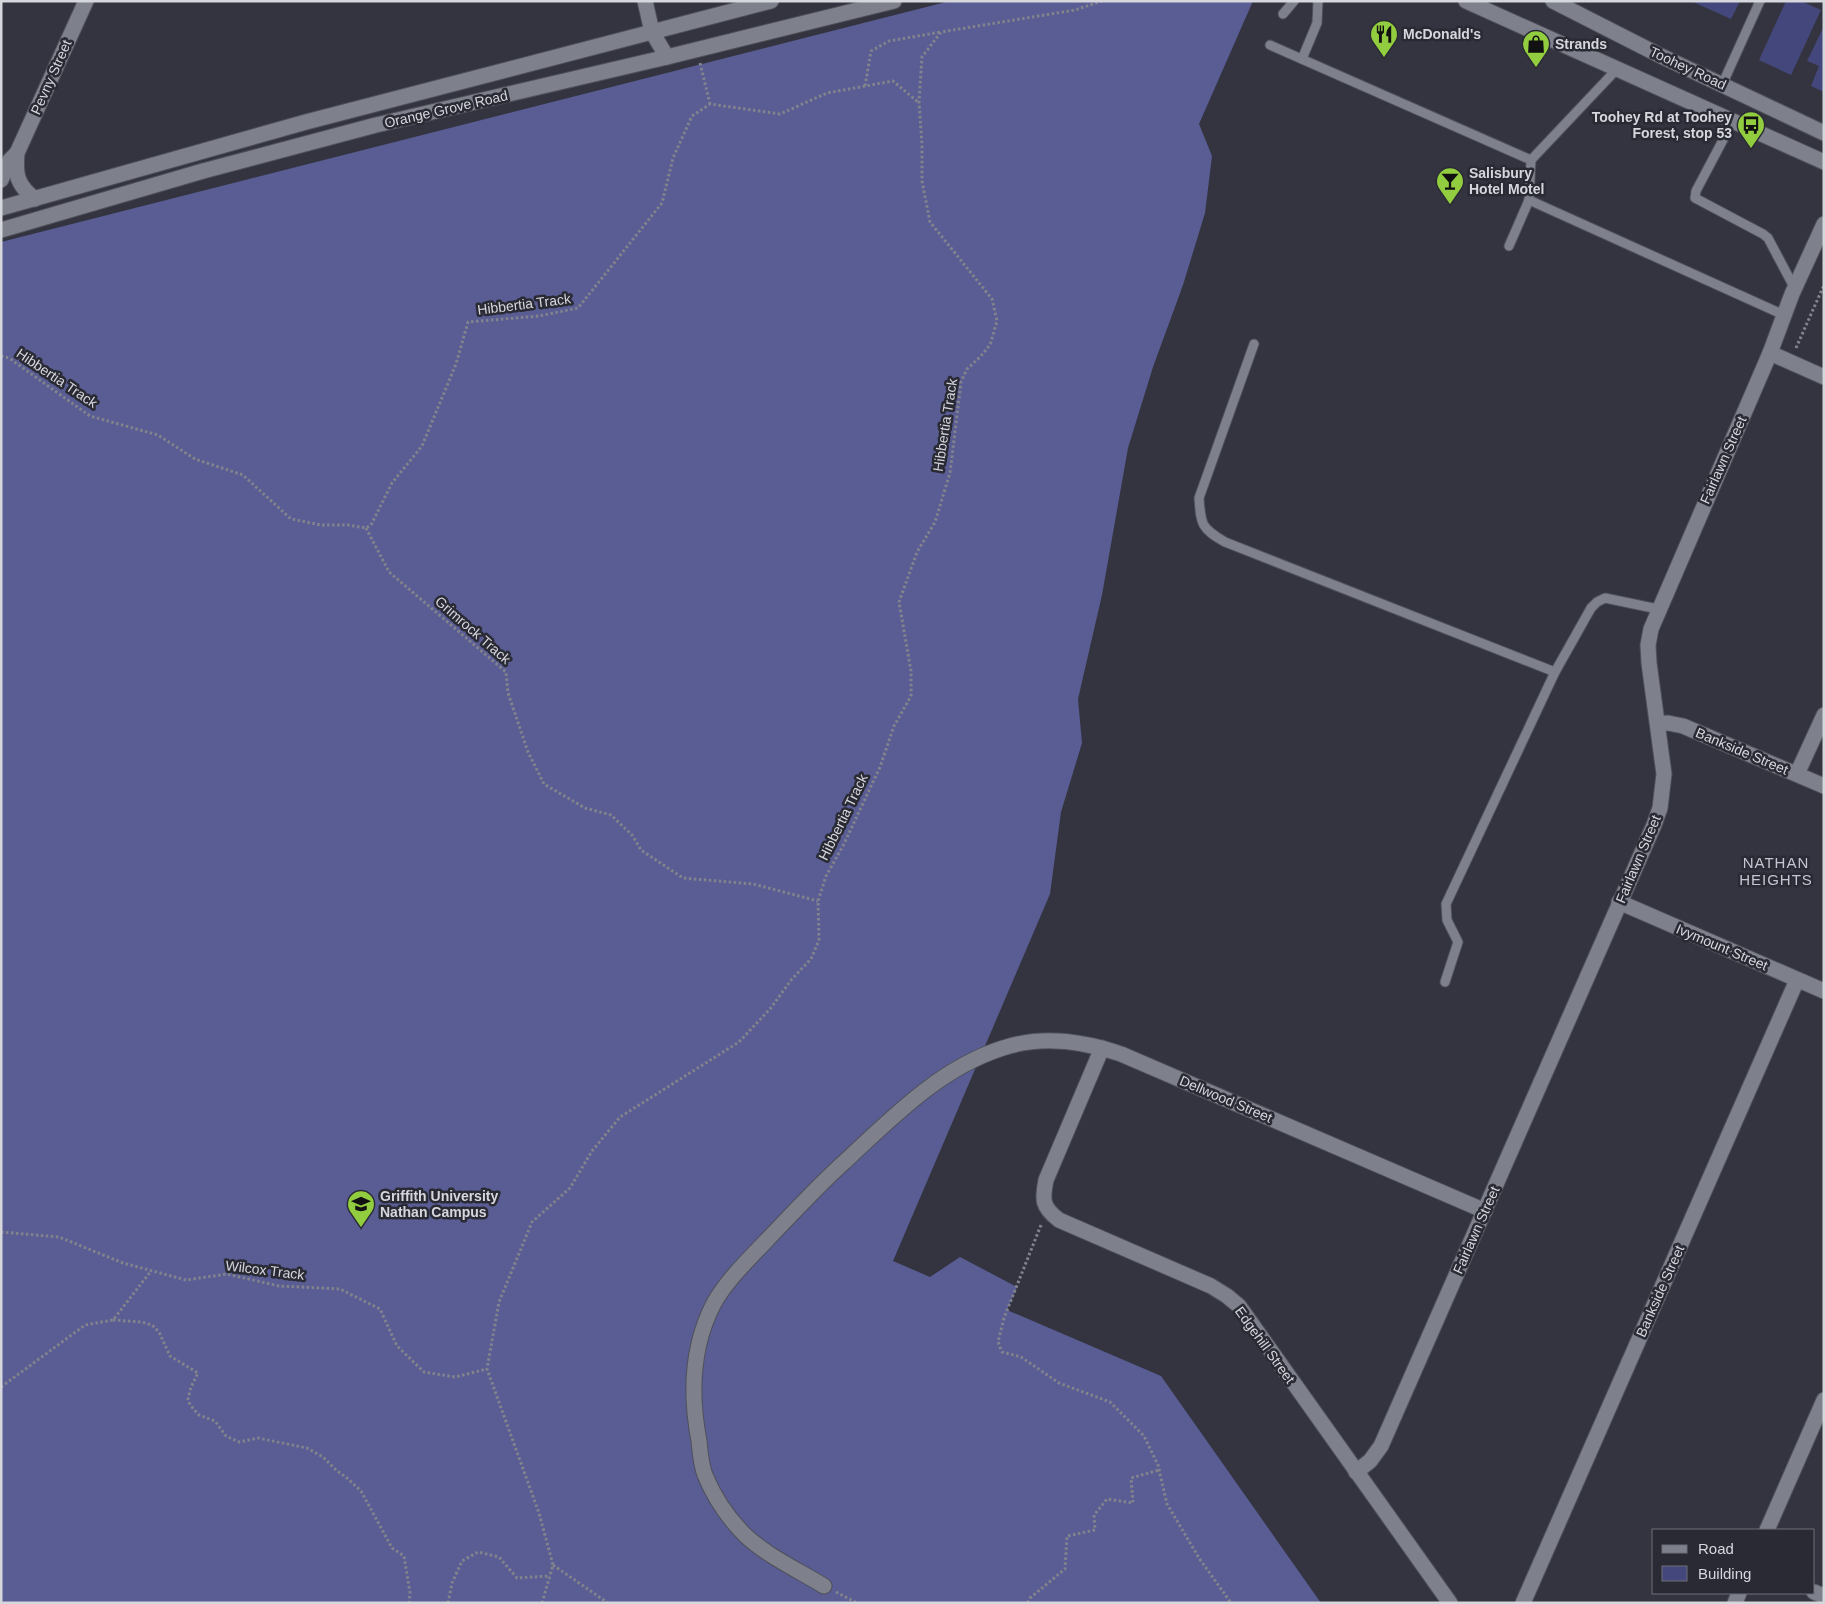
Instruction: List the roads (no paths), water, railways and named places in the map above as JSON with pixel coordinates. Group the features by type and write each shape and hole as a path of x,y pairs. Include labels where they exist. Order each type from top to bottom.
{"street":[{"name":"Pevny Street","path":"1,180 10,160 17,153 86,1"},
{"path":"645,1 652,32 667,57"},
{"name":"Orange Grove Road","path":"1,208 306,122 771,1"},
{"name":"Orange Grove Road","path":"1,230 203,171 376,125 698,50 894,1"},
{"path":"1466,1 1824,162"},
{"name":"Toohey Road","path":"1553,1 1661,56 1824,133"},
{"name":"Pevny Street","path":"17,153 16,170 19,182 24,190 35,199"},
{"name":"Fairlawn Street","path":"1356,1472 1370,1460 1381,1446 1660,808 1664,774 1649,663 1648,645 1651,629 1824,224"},
{"path":"1770,354 1824,377"},
{"path":"1797,774 1824,715"},
{"name":"Bankside Street","path":"1658,724 1668,723 1683,726 1824,786"},
{"name":"Ivymount Street","path":"1620,902 1824,991"},
{"name":"Bankside Street","path":"1523,1603 1797,980"},
{"name":"Dellwood Street","path":"824,1586 773,1556 746,1535 720,1504 704,1472 694,1412 693,1371 702,1333 715,1303 729,1282 819,1185 911,1102 932,1085 960,1067 996,1050 1027,1042 1077,1042 1102,1048 1130,1058 1485,1211"},
{"name":"Edgehill Street","path":"1102,1048 1046,1180 1043,1197 1047,1211 1059,1220 1211,1286 1239,1306 1450,1603"},
{"path":"1767,1529 1824,1400"}],"lane":[{"path":"1283,14 1294,1"},
{"path":"1722,84 1760,1"},
{"path":"1302,59 1317,22 1316,2"},
{"path":"1270,45 1530,160"},
{"path":"1509,246 1529,200 1530,160 1617,69"},
{"path":"1733,121 1696,191 1696,198 1768,238 1795,289"},
{"path":"1529,200 1784,315"},
{"path":"1254,344 1199,498 1200,514 1206,531 1225,542 1555,672"},
{"path":"1445,982 1458,942 1447,920 1446,904 1555,672 1591,608 1604,598 1658,609"}],"place":[{"name":"McDonald's","path":"1384,58"},
{"name":"Strands","path":"1536,68"},
{"name":"Toohey Rd at Toohey Forest, stop 53","path":"1751,149"},
{"name":"Salisbury Hotel Motel","path":"1450,205"},
{"name":"Griffith University Nathan Campus","path":"361,1228"}],"district":[{"name":"NATHAN HEIGHTS","path":"1776,872"}]}
